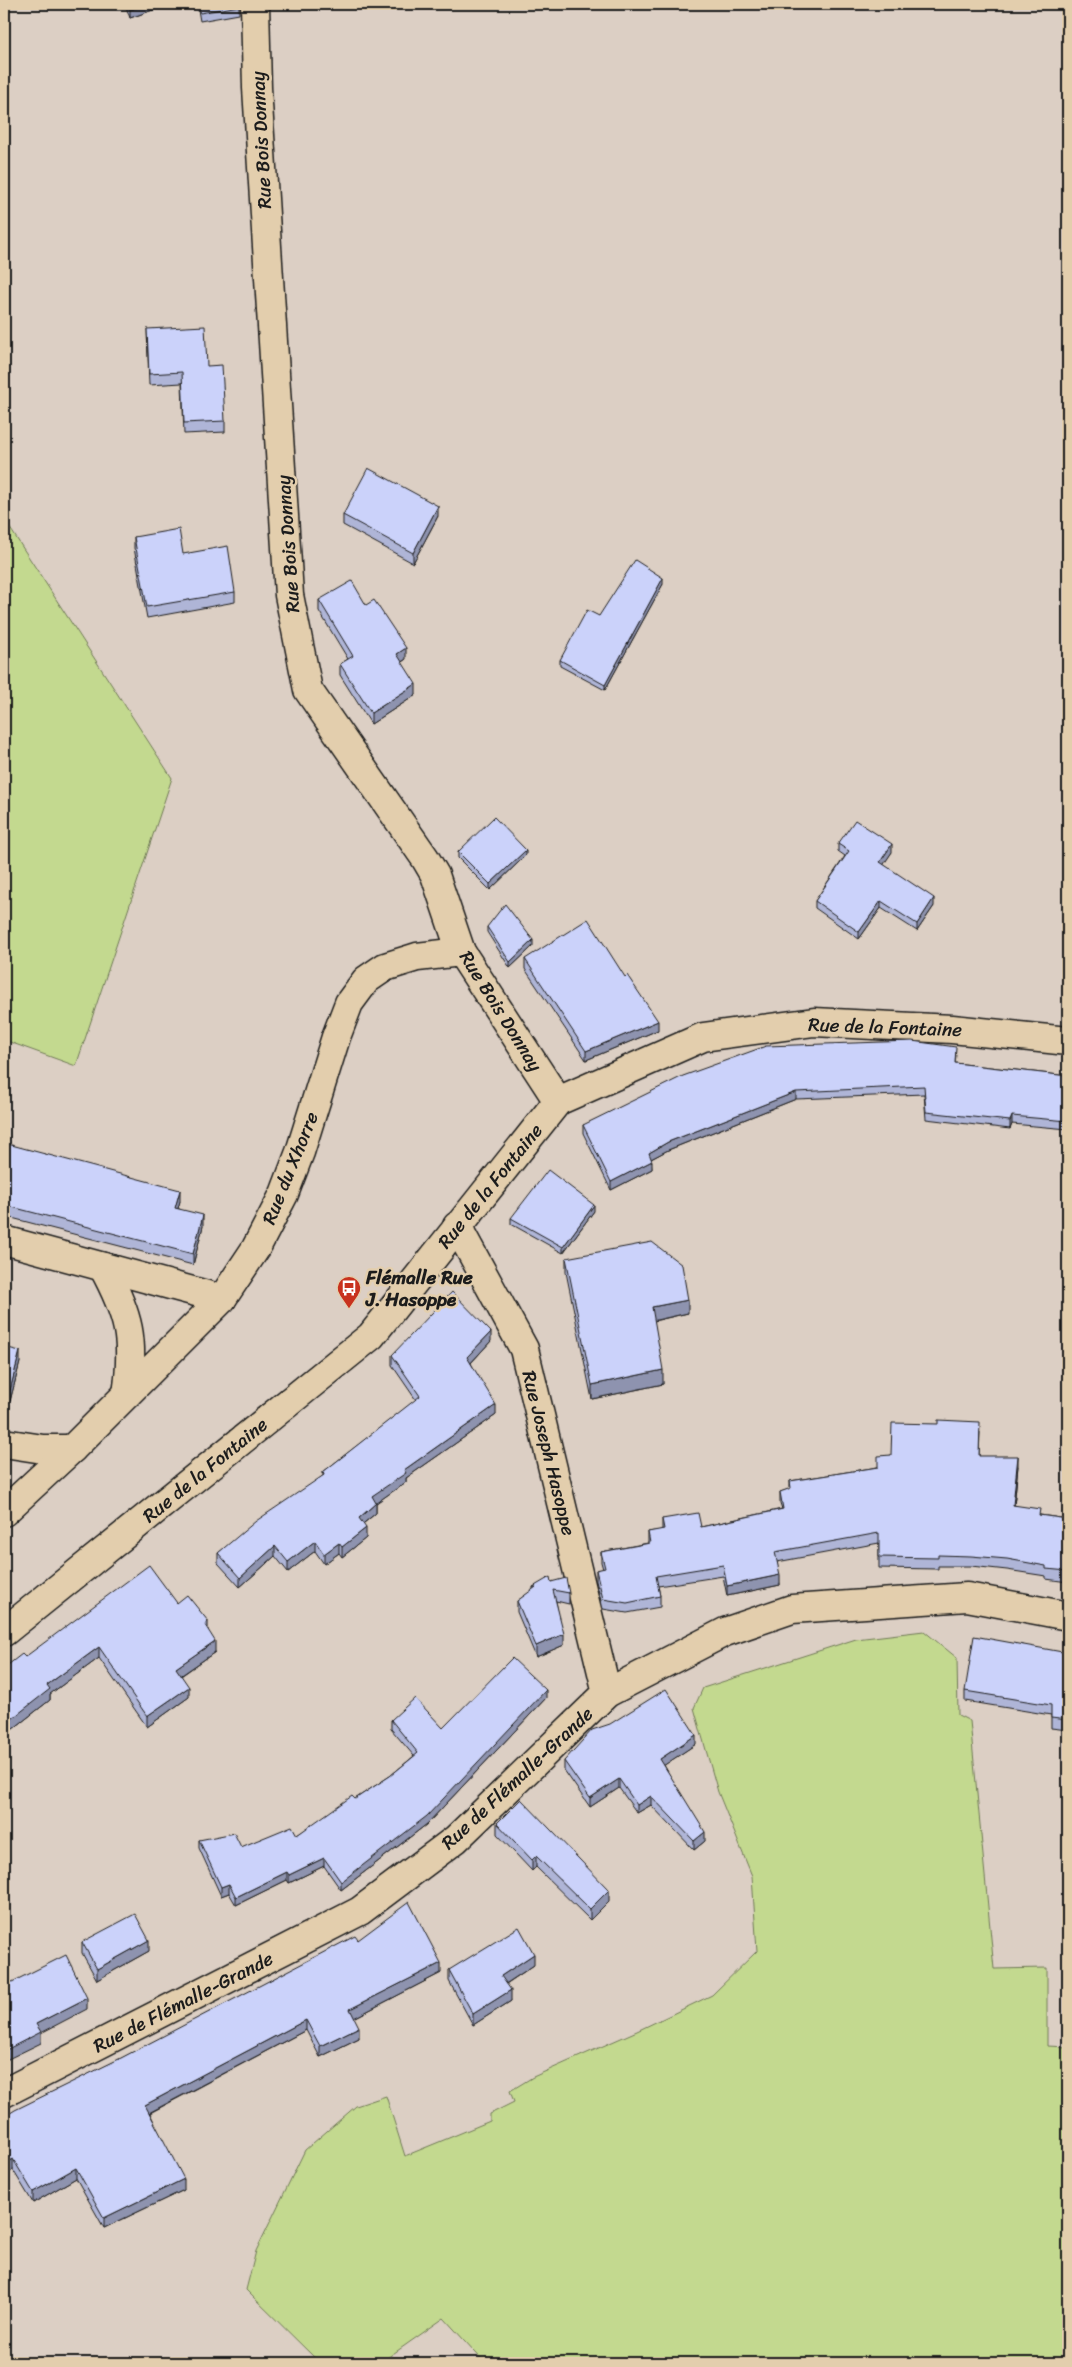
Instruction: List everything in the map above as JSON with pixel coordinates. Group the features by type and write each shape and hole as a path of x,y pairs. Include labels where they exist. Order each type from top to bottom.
{"street":[{"name":"Rue Bois Donnay","path":"255,4 257,88 289,595 308,690 425,858 435,875 461,952 558,1101"},
{"name":"Rue du Xhorre","path":"4,1512 72,1449 222,1299 256,1248 284,1194 300,1152 336,1037 350,1003 366,980 385,967 417,957 461,952"},
{"name":"Rue de la Fontaine","path":"4,1632 371,1336 558,1101 703,1037 814,1022 952,1029 1068,1041"},
{"name":"Rue Joseph Hasoppe","path":"457,1226 524,1349 607,1693"},
{"path":"4,1240 222,1299"},
{"path":"103,1267 118,1294 127,1318 131,1345 131,1368 127,1394"},
{"path":"4,1443 43,1449 72,1449"},
{"name":"Rue de Flémalle-Grande","path":"4,2093 360,1911 456,1839 607,1693 725,1632 792,1609 967,1597 1068,1616"}],"green space":[{"path":"4,519 172,778 76,1066 4,1040"},
{"path":"924,1631 957,1658 958,1715 970,1721 994,1969 1047,1968 1047,2046 1068,2047 1068,2363 485,2363 444,2318 380,2363 320,2363 246,2290 256,2251 305,2150 356,2106 386,2096 405,2156 490,2121 490,2114 514,2102 510,2091 533,2077 712,1995 757,1951 752,1876 718,1792 694,1708 703,1688 856,1639"}],"building":[{"path":"128,4 148,4 130,10"},
{"path":"198,4 239,4 239,6 200,13"},
{"path":"205,326 207,366 222,365 225,421 184,423 182,372 149,374 147,329"},
{"path":"368,468 438,506 413,553 343,515"},
{"path":"179,529 183,554 228,546 235,592 147,607 134,537"},
{"path":"635,560 663,578 605,685 560,660 587,610 599,616"},
{"path":"352,581 366,605 374,600 406,648 397,654 416,684 371,713 340,664 353,656 319,600"},
{"path":"494,817 526,850 490,884 458,852"},
{"path":"855,820 892,844 880,862 934,898 917,924 881,901 859,932 815,901 849,851 838,844"},
{"path":"505,904 533,940 510,962 487,927"},
{"path":"588,919 625,977 627,975 658,1021 586,1051 525,959"},
{"path":"912,1041 956,1047 955,1063 1068,1076 1068,1121 1012,1116 1010,1121 926,1112 924,1086 796,1092 668,1142 649,1153 652,1161 611,1182 583,1125 683,1076 766,1046"},
{"path":"4,1143 180,1190 175,1208 203,1215 193,1254 4,1205"},
{"path":"548,1170 594,1205 563,1247 511,1218"},
{"path":"652,1242 682,1265 688,1300 652,1307 663,1370 592,1385 566,1258"},
{"path":"452,1292 491,1332 467,1357 496,1405 404,1470 406,1473 372,1496 376,1503 359,1518 366,1528 342,1547 339,1543 324,1554 315,1541 288,1562 275,1546 240,1578 218,1553 256,1521 324,1475 323,1472 420,1396 392,1355"},
{"path":"4,1347 20,1351 10,1390 4,1389"},
{"path":"938,1420 980,1422 979,1456 1018,1456 1013,1505 1040,1509 1039,1515 1068,1519 1068,1571 1046,1569 1046,1566 1007,1559 971,1556 938,1555 938,1558 879,1557 879,1533 775,1552 780,1575 727,1586 723,1565 656,1576 660,1596 627,1603 603,1599 596,1570 605,1568 601,1552 650,1543 648,1532 664,1529 662,1519 698,1513 701,1527 783,1509 780,1492 791,1488 790,1481 878,1467 878,1456 891,1455 892,1423 938,1424"},
{"path":"149,1565 177,1603 187,1595 208,1621 205,1625 215,1641 176,1668 189,1687 147,1716 99,1647 47,1685 50,1689 4,1725 4,1668 22,1654 25,1657"},
{"path":"550,1577 551,1582 566,1578 569,1593 553,1590 564,1634 536,1646 517,1601 536,1587 533,1587"},
{"path":"974,1636 1068,1653 1068,1720 1051,1718 1051,1705 965,1691"},
{"path":"512,1658 546,1690 427,1816 341,1882 324,1858 289,1875 287,1872 236,1897 229,1884 221,1887 199,1840 234,1833 241,1847 292,1826 297,1835 352,1796 355,1799 390,1776 418,1753 391,1720 415,1698 443,1728"},
{"path":"666,1689 696,1735 660,1759 705,1832 694,1841 651,1796 637,1805 619,1779 590,1798 564,1761 592,1730 610,1724"},
{"path":"521,1799 609,1890 590,1909 536,1856 532,1860 497,1823"},
{"path":"409,1902 441,1963 350,2009 359,2027 320,2046 306,2020 145,2105 184,2179 104,2218 76,2168 33,2192 13,2159 4,2165 4,2117 355,1936 358,1940"},
{"path":"135,1914 149,1940 97,1969 82,1942"},
{"path":"519,1927 534,1954 501,1976 511,1990 473,2014 449,1970"},
{"path":"66,1955 87,1998 36,2024 41,2032 4,2051 4,1986"}],"place":[{"name":"Flémalle Rue J. Hasoppe","path":"349,1309"}]}
